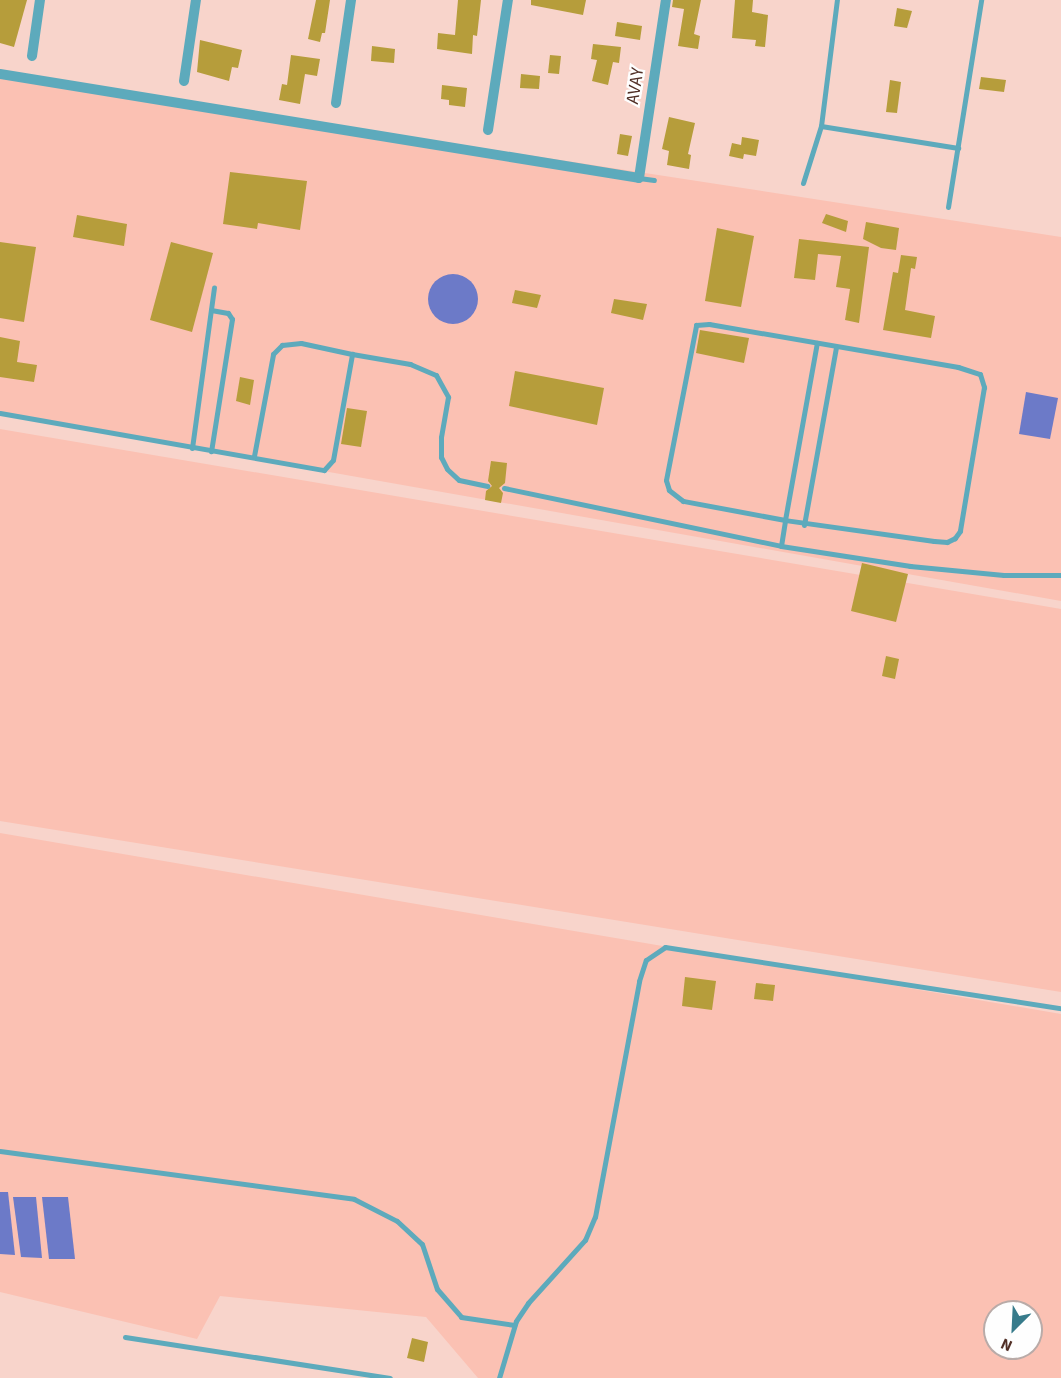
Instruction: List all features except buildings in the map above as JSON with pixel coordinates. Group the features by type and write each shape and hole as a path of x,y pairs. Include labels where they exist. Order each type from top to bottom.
{"street":[{"path":"32,56 40,0"},
{"path":"184,81 196,0"},
{"path":"336,104 351,0"},
{"path":"488,130 508,0"},
{"name":"AVAY","path":"639,178 666,0"},
{"path":"0,74 639,178"}],"lane":[{"path":"803,183 821,126 837,0"},
{"path":"948,207 981,0"},
{"path":"821,126 958,148"},
{"path":"639,178 654,180"},
{"path":"192,448 214,287"},
{"path":"211,310 228,313 232,319 211,451"},
{"path":"709,324 817,343 958,367 980,374 984,387 960,531 955,538 947,542 934,541 804,525 683,501 669,490 666,480 696,325 709,324"},
{"path":"254,456 273,354 282,345 301,343 410,364 436,375 448,397 441,437 441,457 447,469 459,480 487,486"},
{"path":"781,546 817,343"},
{"path":"804,525 836,347"},
{"path":"0,413 324,470 330,467 352,354"},
{"path":"504,488 781,546 910,566 1004,574 1061,575"},
{"path":"499,1378 514,1325 528,1303 585,1240 595,1217 639,981 646,960 665,947 1061,1008"},
{"path":"0,1151 354,1199 397,1221 422,1244 437,1290 461,1317 514,1325"},
{"path":"125,1336 362,1376 390,1378"}],"shaded area":[{"path":"0,74 1061,237 1061,601 0,414"},
{"path":"0,429 1061,609 1061,992 0,821"},
{"path":"0,833 1061,1014 1061,1378 478,1378 426,1317 220,1296 197,1339 0,1292"}],"water":[{"path":"453,274 462,276 473,285 478,299 476,308 467,319 453,324 444,322 433,313 428,299 430,290 439,279"},
{"path":"1026,392 1058,398 1050,439 1019,434"},
{"path":"0,1192 8,1192 15,1255 0,1254"},
{"path":"13,1197 36,1197 42,1258 21,1257"},
{"path":"42,1197 68,1197 75,1259 49,1259"}]}
